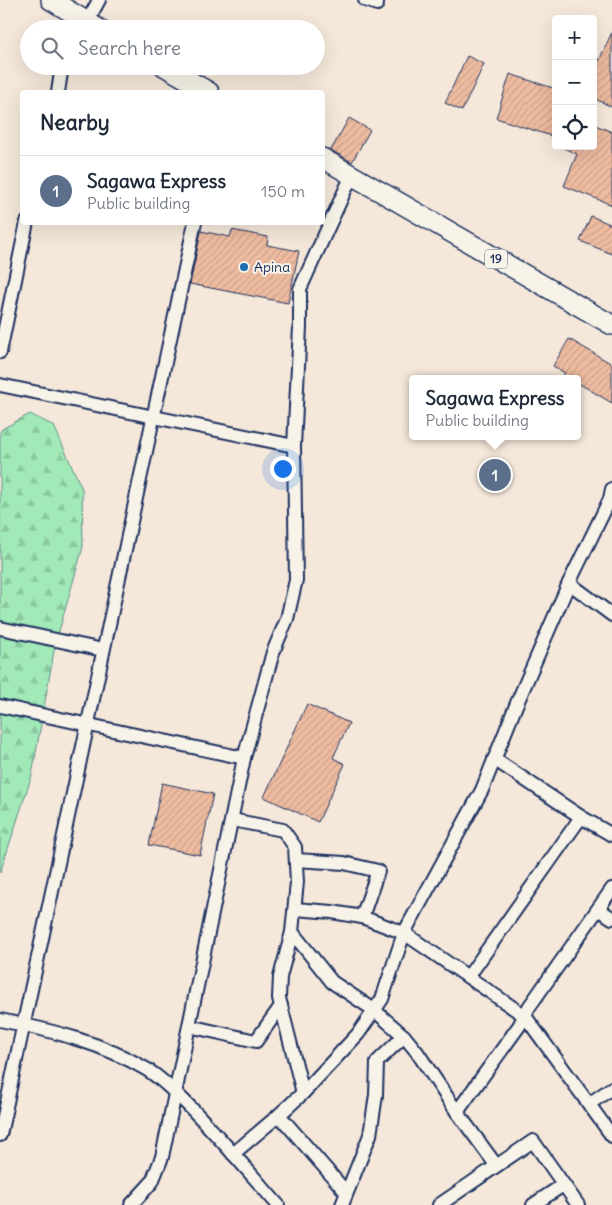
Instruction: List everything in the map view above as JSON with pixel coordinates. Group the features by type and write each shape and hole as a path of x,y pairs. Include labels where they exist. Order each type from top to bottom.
{"highway":[{"path":"51,0 78,20"},
{"path":"180,75 206,90"},
{"name":"19","path":"325,160 612,325"}],"street":[{"path":"84,20 99,0"},
{"path":"58,90 61,75"},
{"path":"131,1205 152,1182 162,1157 244,758 273,652 287,619 296,580 294,446 300,289 352,175"},
{"path":"0,352 26,225"},
{"path":"0,1135 194,225"},
{"path":"0,385 294,446"},
{"path":"233,1154 303,1093 358,1034 382,999 404,933 482,790 517,703 570,583 612,495"},
{"path":"570,583 612,616"},
{"path":"0,628 103,650"},
{"path":"0,706 244,758"},
{"path":"494,759 581,817 612,835"},
{"path":"468,977 581,817"},
{"path":"232,820 283,830 295,847 295,909 292,932 280,977 279,998 303,1093"},
{"path":"296,860 344,863 378,871 362,917"},
{"path":"457,1112 612,889"},
{"path":"295,909 362,917 404,933 525,1016 612,1136"},
{"path":"598,909 612,918"},
{"path":"292,932 332,982 374,1010 404,1036 496,1165"},
{"path":"190,1026 256,1041 281,1006"},
{"path":"0,1020 64,1034 119,1054 148,1070 176,1093 278,1205"},
{"path":"342,1205 370,1135 376,1095 377,1062 404,1036"},
{"path":"589,1104 612,1088"},
{"path":"279,1115 346,1192"},
{"path":"439,1205 532,1141 578,1205"},
{"path":"533,1205 563,1185"}],"green space":[{"path":"30,414 54,426 82,489 83,547 55,645 32,775 0,873 0,432 2,429"}],"building":[{"path":"612,32 612,107 597,100 597,65"},
{"path":"467,56 484,64 462,111 445,103"},
{"path":"510,74 552,88 551,136 496,118"},
{"path":"349,118 370,130 352,162 331,150"},
{"path":"597,126 612,132 612,205 564,186 577,154 568,150 597,150"},
{"path":"591,216 612,225 612,254 580,241"},
{"name":"Apina","path":"232,230 268,237 267,245 299,251 288,303 190,284 201,231 230,237"},
{"path":"569,339 612,364 612,403 581,385 581,375 563,375 565,373 553,366"},
{"path":"307,704 349,723 333,758 345,764 318,822 264,797"},
{"path":"162,783 213,794 200,855 149,845"}],"place":[{"name":"Apina","path":"244,267"},
{"name":"Sagawa Express","path":"495,475"}]}
